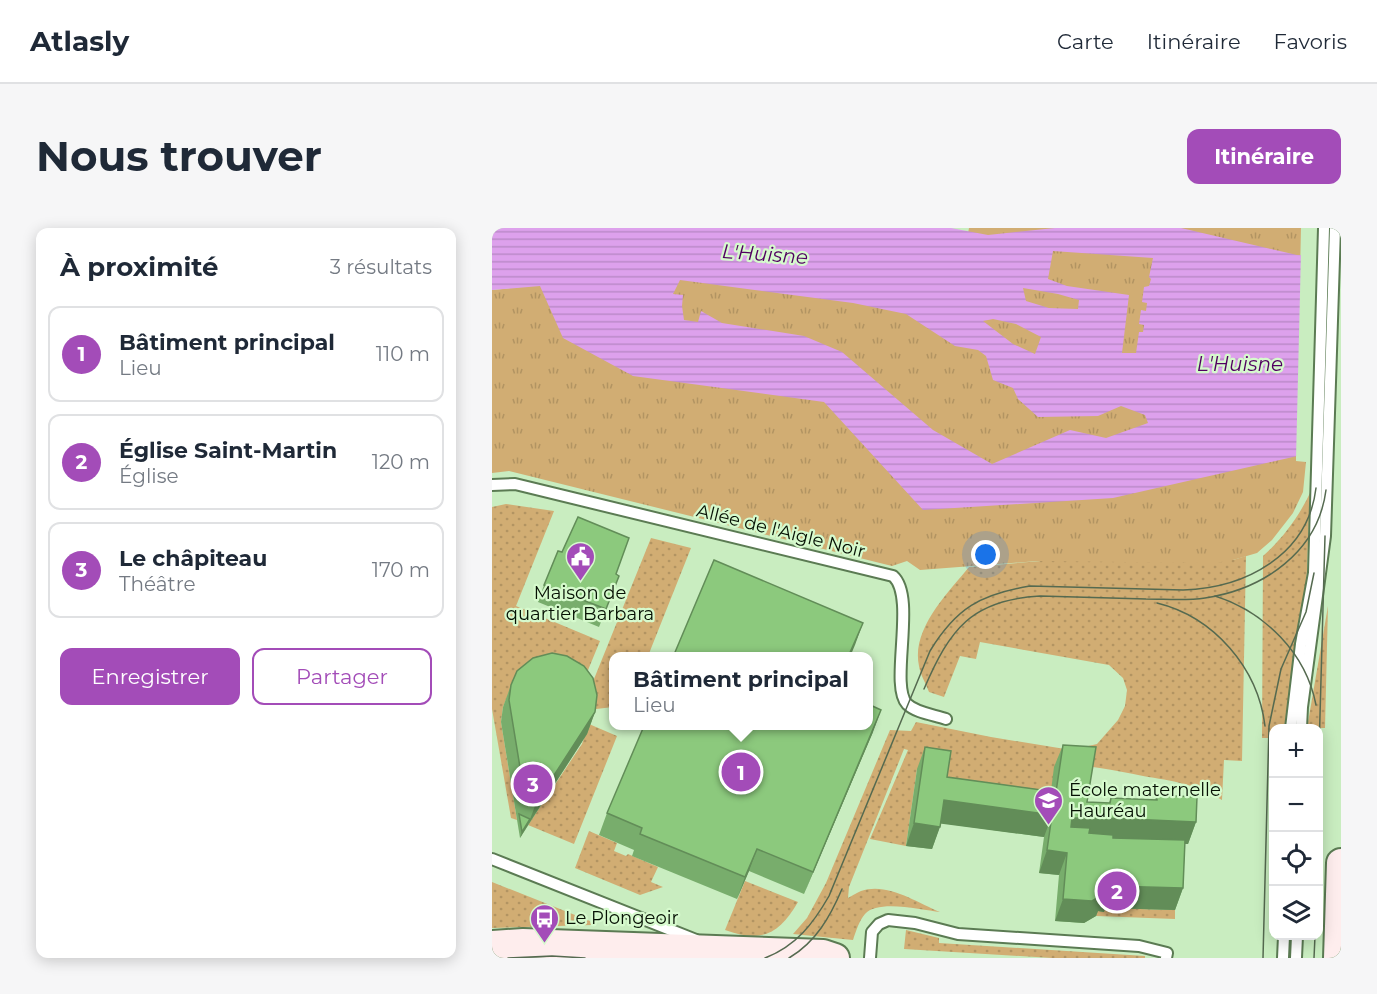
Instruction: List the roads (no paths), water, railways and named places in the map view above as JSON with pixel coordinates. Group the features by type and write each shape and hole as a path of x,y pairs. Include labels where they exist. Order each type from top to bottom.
{"street":[{"path":"1338,958 1341,863"},
{"path":"492,945 522,943 721,950 823,954 835,958"}],"lane":[{"path":"1292,724 1300,644 1314,573 1322,463 1329,241 1324,228"},
{"path":"1329,241 1335,228"},
{"path":"1301,724 1325,536 1322,463"},
{"name":"Allée de l'Aigle Noir","path":"492,485 515,484 893,576 899,582 903,602 901,683 904,699 914,709 946,719"},
{"path":"492,859 721,950"},
{"path":"870,958 872,932 879,924 888,920 909,922 958,934 1139,946 1169,952"},
{"path":"1283,958 1284,940"},
{"path":"1296,958 1297,940"}],"water":[{"name":"L'Huisne","path":"492,228 951,228 988,235 1055,228 1181,228 1297,255 1341,257 1321,438 1306,454 1113,498 923,510 824,402 633,376 563,338 540,286 492,290","holes":["1053,251 1153,258 1149,286 1144,287 1142,302 1147,303 1146,311 1141,310 1139,324 1144,325 1143,332 1139,332 1136,353 1122,353 1129,295 1067,286 1048,279","680,280 853,303 906,314 955,346 978,350 986,356 993,380 1013,388 1018,399 1038,417 1098,416 1121,406 1145,415 1148,423 1106,438 1070,430 992,464 933,430 842,352 804,336 722,323 701,311 698,322 684,320 683,295 673,294","1023,288 1079,300 1078,309 1049,308 1026,301","993,319 1016,324 1041,337 1035,354 1013,344 983,321"]}],"tram line":[{"path":"765,958 786,947 803,933 829,896 930,651 960,614 971,605 997,593 1030,586 1183,590 1229,583 1251,575 1287,549 1301,532 1311,512 1316,488"},
{"path":"924,689 943,650 954,634 980,611 996,604 1040,596 1191,599 1227,593 1248,586 1285,564 1300,549 1312,532 1321,512 1326,490"},
{"path":"1318,778 1325,536"},
{"path":"1263,958 1269,726 1281,669 1306,612 1314,573"},
{"path":"1215,596 1250,612 1280,637 1303,668 1316,705"},
{"path":"1157,603 1197,620 1230,648 1243,665 1253,684 1261,705 1265,726"},
{"path":"789,958 799,952 821,928 842,889"},
{"path":"1314,958 1315,940"},
{"path":"508,958 552,956 585,958"}],"place":[{"name":"Maison de quartier Barbara","path":"580,582"},
{"name":"Bâtiment principal","path":"741,772"},
{"name":"Le châpiteau","path":"533,784"},
{"name":"École maternelle Hauréau","path":"1048,826"},
{"name":"Église Saint-Martin","path":"1117,891"},
{"name":"Le Plongeoir","path":"544,944"}]}
